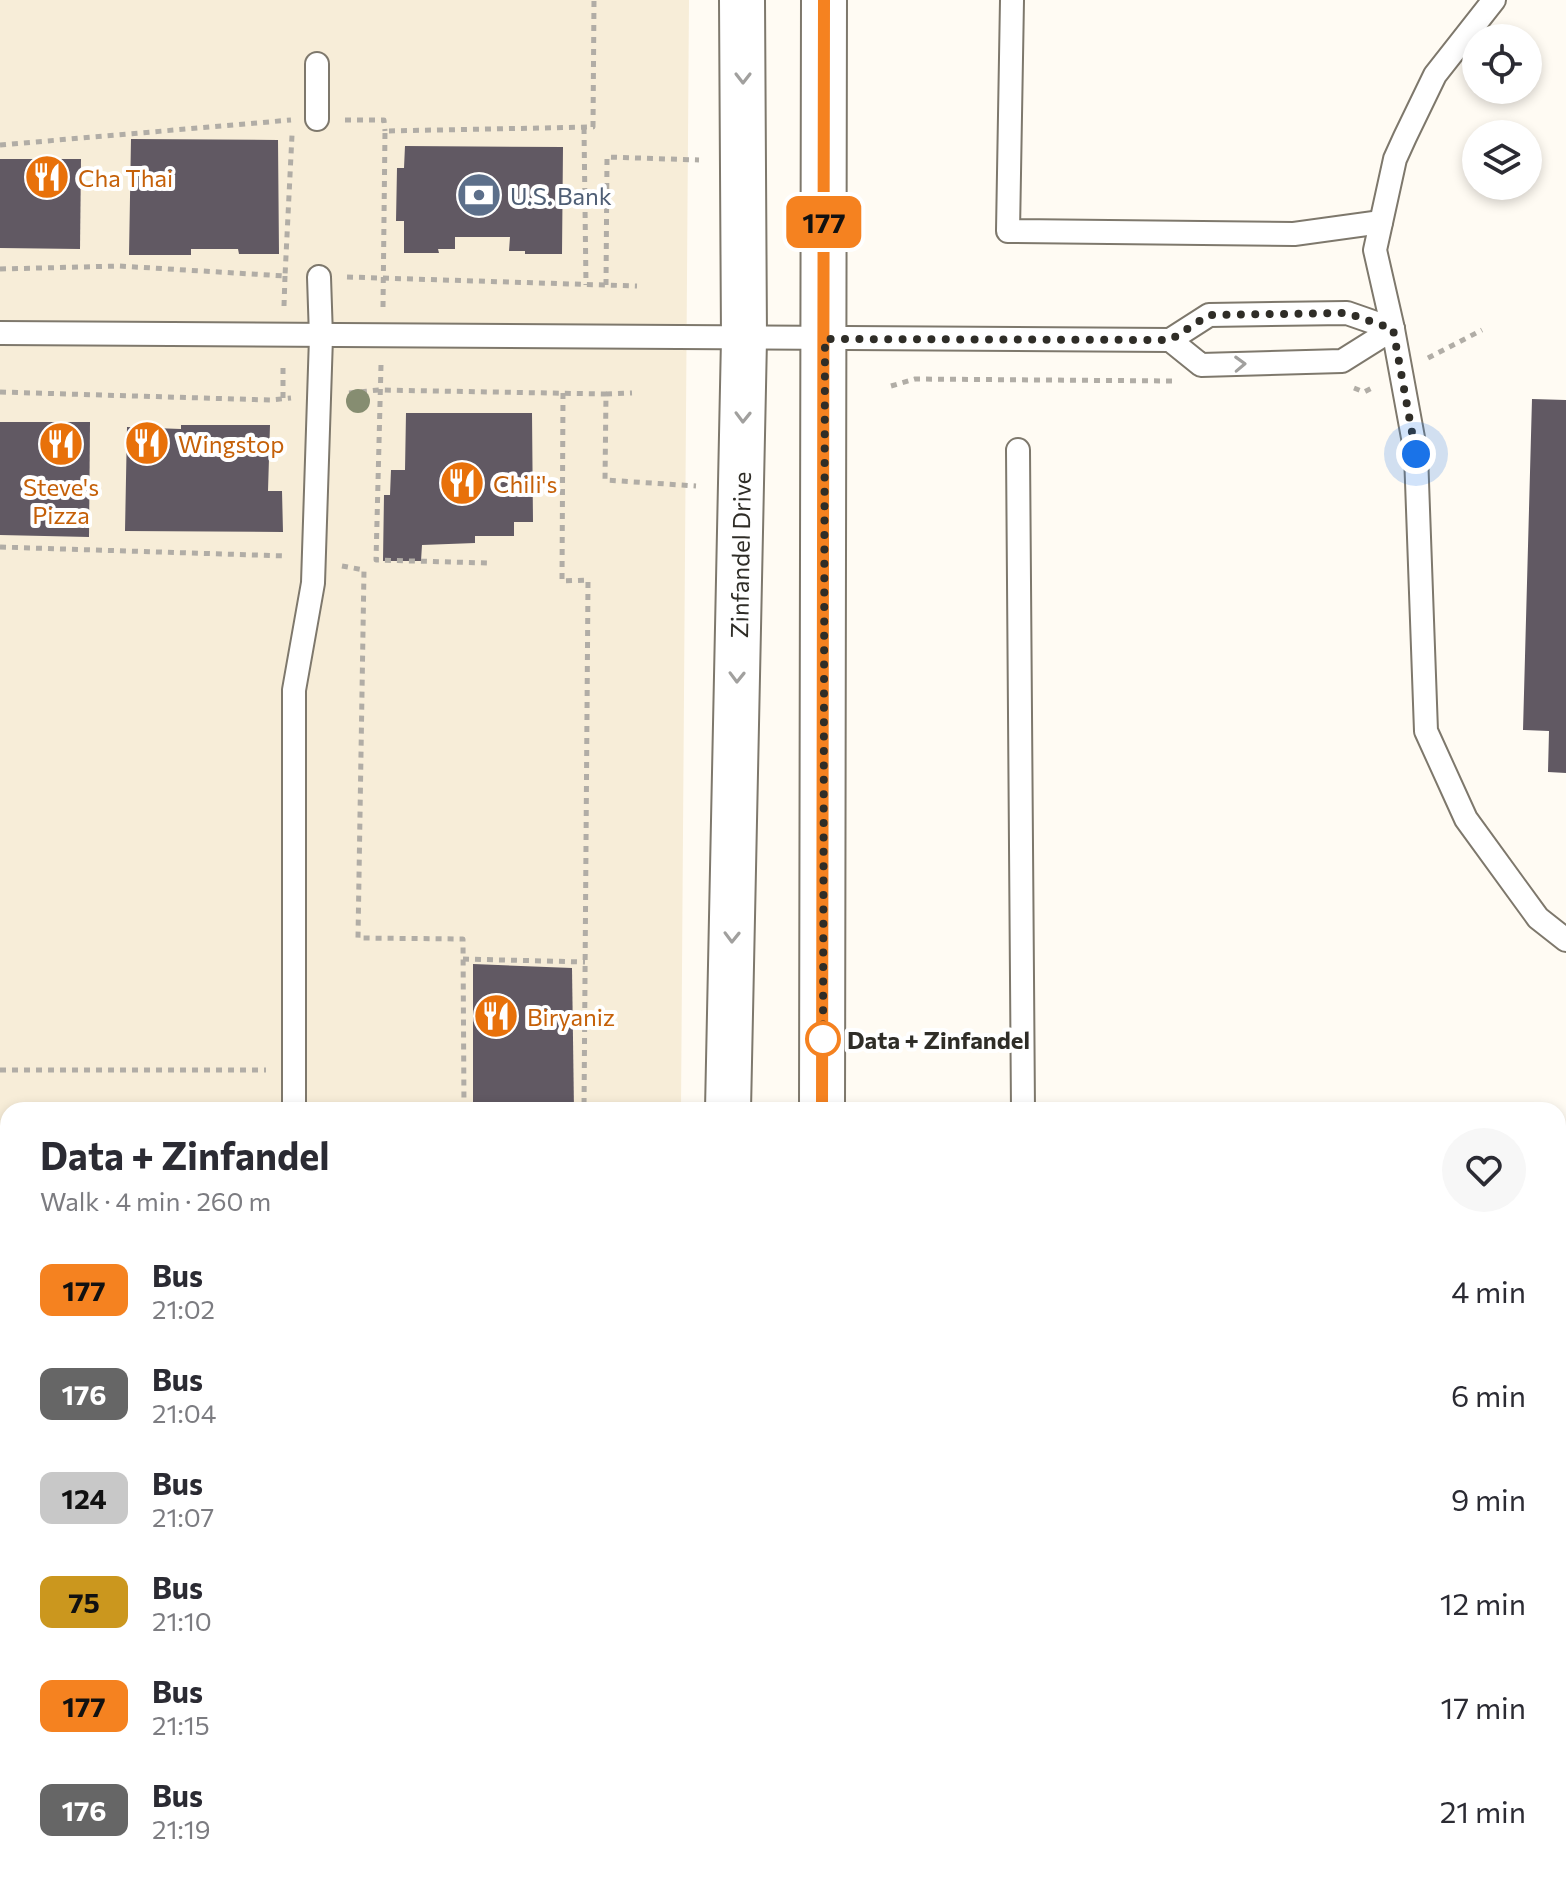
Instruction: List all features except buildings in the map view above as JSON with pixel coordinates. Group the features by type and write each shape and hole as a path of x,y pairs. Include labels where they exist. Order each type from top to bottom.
{"main road":[{"name":"Zinfandel Drive","path":"728,1102 744,339 742,0"},
{"path":"822,1102 824,0"}],"lane":[{"path":"1012,0 1008,231 1294,234 1381,222"},
{"path":"1494,0 1435,75 1395,159 1375,250 1416,454 1426,731 1466,819 1538,918 1566,940"},
{"path":"317,64 317,119"},
{"path":"294,1102 294,690 313,583 321,337 319,277"},
{"path":"0,333 1170,340 1209,315 1347,313 1393,329"},
{"path":"1170,340 1201,365 1342,361 1393,329"},
{"path":"1018,450 1023,1102"}],"path":[{"path":"385,131 593,127 594,0"},
{"path":"0,145 293,119 285,276 119,266 0,269"},
{"path":"317,119 384,120 383,336 376,560"},
{"path":"584,128 586,285"},
{"path":"606,285 607,157 699,160"},
{"path":"319,277 637,286"},
{"path":"0,392 270,400 379,390 632,393"},
{"path":"563,393 562,581 588,580 584,1102"},
{"path":"606,394 605,480 696,486"},
{"path":"0,547 292,556 364,570"},
{"path":"464,1102 463,939 358,938 364,570 376,560 488,563"},
{"path":"463,959 585,962"},
{"path":"0,1070 271,1070"}],"shaded area":[{"path":"0,0 689,0 681,1102 0,1102"}],"bus line":[{"name":"177","path":"822,1102 824,0"}],"place":[{"name":"Cha Thai","path":"47,177"},
{"name":"U.S. Bank","path":"479,195"},
{"name":"Wingstop","path":"147,443"},
{"name":"Steve's Pizza","path":"61,444"},
{"name":"Chili's","path":"462,483"},
{"name":"Biryaniz","path":"496,1016"},
{"name":"Data + Zinfandel","path":"823,1039"}],"route":[{"path":"823,1039 825,339 1170,340 1209,315 1347,313 1393,329 1416,454"}]}
